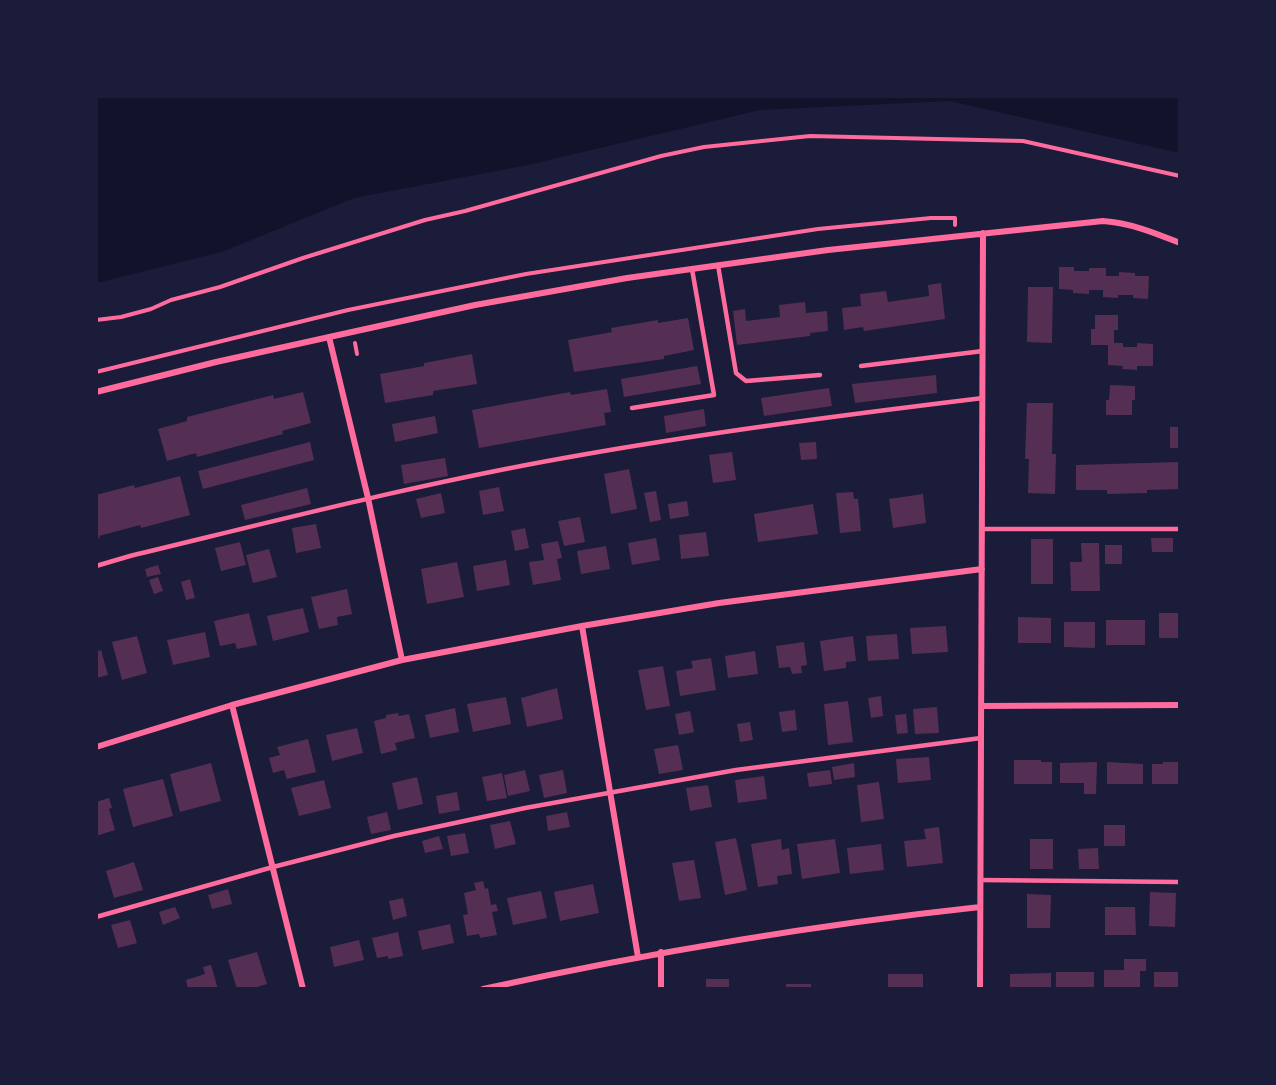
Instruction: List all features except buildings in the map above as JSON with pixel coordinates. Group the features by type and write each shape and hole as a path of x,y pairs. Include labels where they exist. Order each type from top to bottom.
{"street":[{"path":"96,392 216,362 475,305 627,278 718,265 828,250 1103,221 1142,228 1180,243"},
{"path":"980,989 983,233"},
{"path":"329,337 368,498 402,660"},
{"path":"96,747 232,705 402,660 582,626 773,596 982,569"},
{"path":"582,626 638,957"},
{"path":"232,705 303,989"},
{"path":"982,706 1180,705"},
{"path":"483,989 503,987 661,952 888,917 980,907"},
{"path":"661,952 661,989"}],"lane":[{"path":"718,265 736,373 746,381 820,375"},
{"path":"632,408 714,395 692,269"},
{"path":"861,366 983,351"},
{"path":"96,566 368,498 562,458 861,412 983,399"},
{"path":"982,529 1180,530"},
{"path":"96,917 273,867 405,834 525,808 792,761 981,738"},
{"path":"980,880 1180,882"}],"path":[{"path":"96,320 121,317 151,309 171,300 220,287 324,251 425,220 662,156 704,147 810,136 1023,141 1180,176"},
{"path":"96,368 110,368"}],"shaded area":[{"path":"96,96 1180,96 1180,153 950,101 760,110 528,165 354,198 222,252 96,283"}]}
